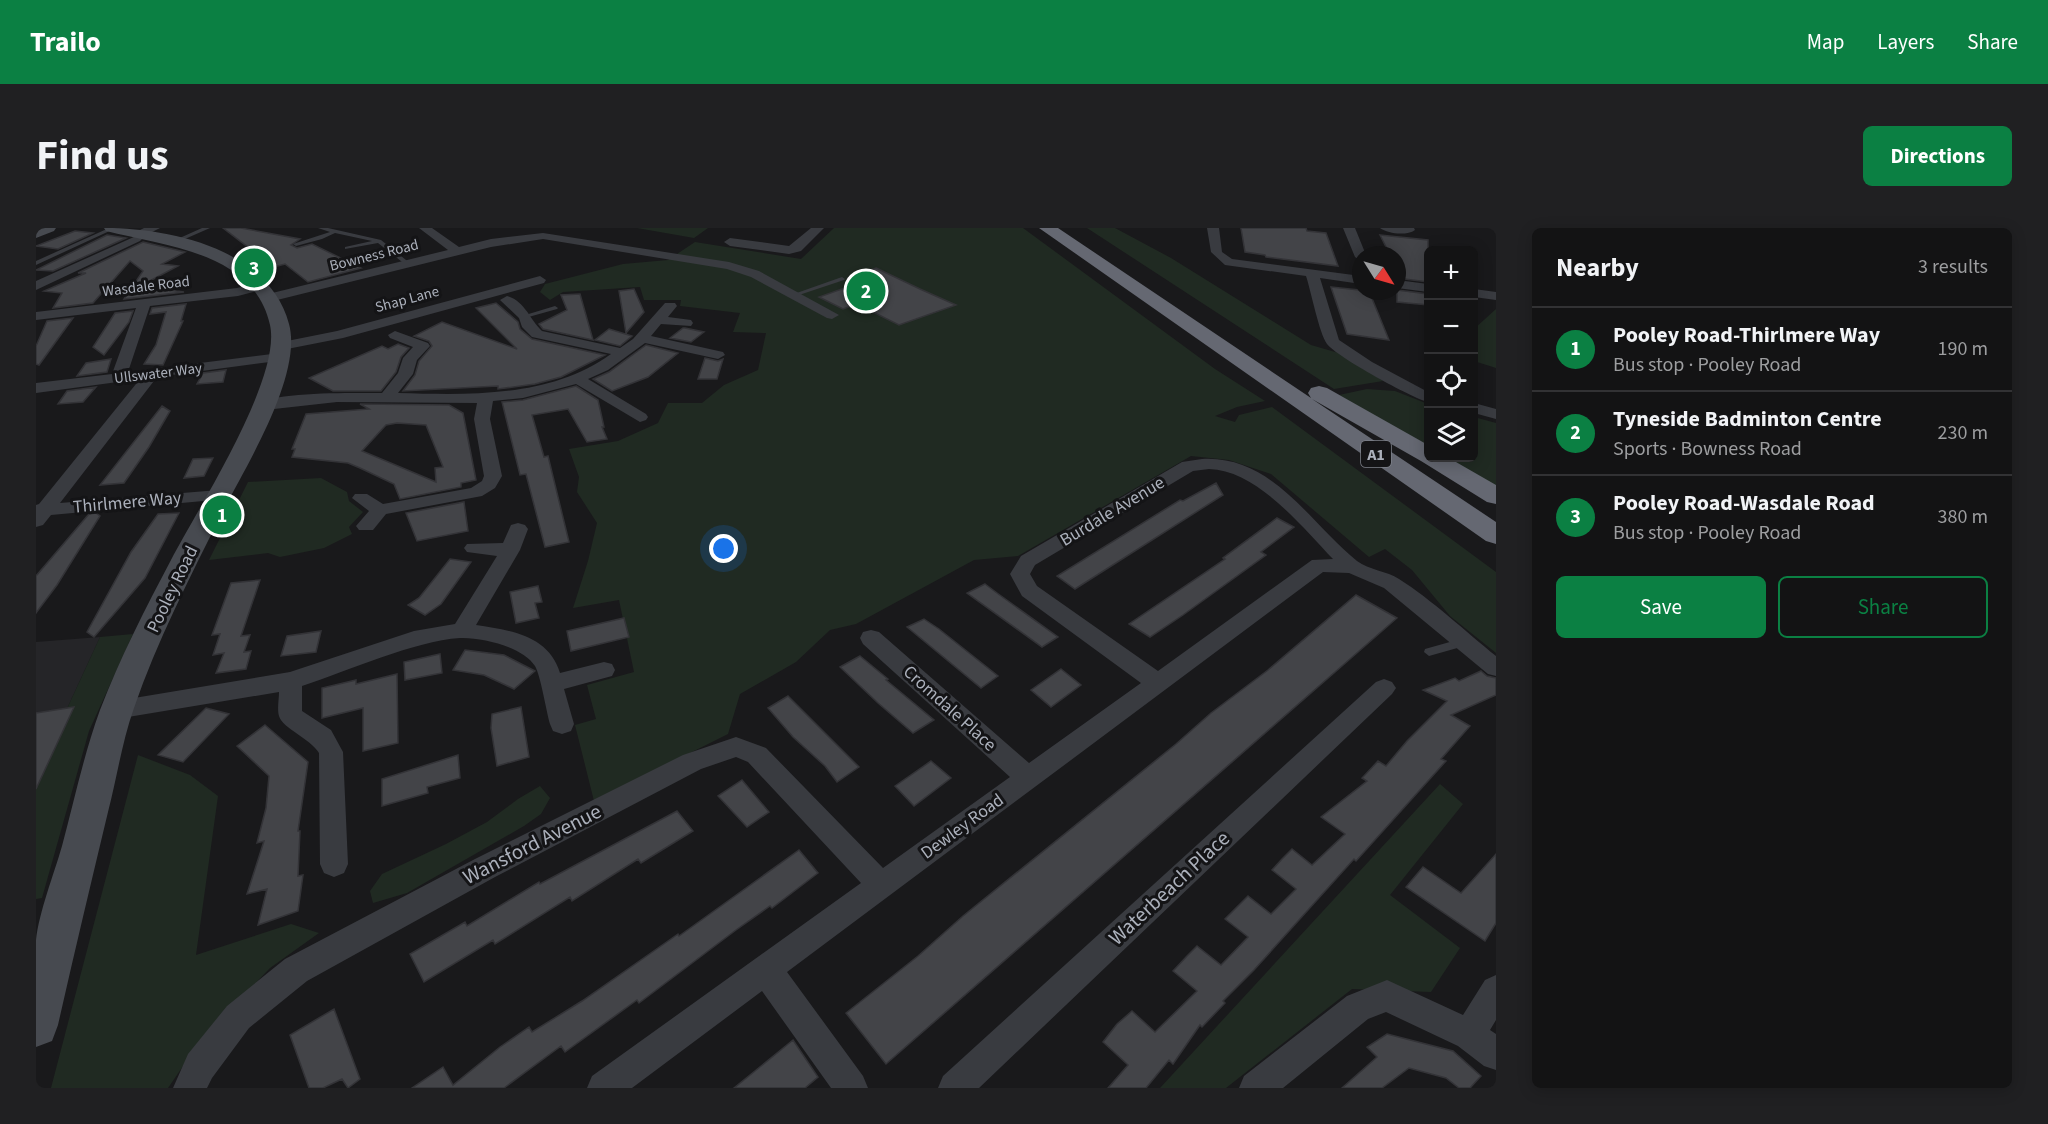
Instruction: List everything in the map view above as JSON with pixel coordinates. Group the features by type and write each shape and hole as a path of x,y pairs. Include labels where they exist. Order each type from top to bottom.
{"highway":[{"name":"A1","path":"1047,228 1496,535"},
{"name":"A1","path":"1066,228 1496,514"},
{"path":"1257,373 1325,432 1496,558"},
{"path":"1283,374 1424,453"},
{"path":"1439,462 1496,496"}],"street":[{"path":"36,233 48,228"},
{"path":"425,228 458,252"},
{"path":"729,242 789,250 797,248 818,228"},
{"path":"1210,228 1215,253 1218,257 1242,266 1352,279"},
{"path":"1349,228 1357,246"},
{"path":"1386,228 1409,230 1407,228"},
{"name":"Bowness Road","path":"264,292 408,264 545,232 729,266 755,273 832,315"},
{"name":"Wasdale Road","path":"36,286 136,235"},
{"name":"Pooley Road","path":"36,1025 116,710 171,589 265,405 281,351 280,325 264,292 239,268 204,250 136,235"},
{"path":"1312,274 1333,342 1368,365 1424,396"},
{"name":"Shap Lane","path":"281,351 540,280"},
{"path":"1406,285 1424,287"},
{"name":"Wasdale Road","path":"36,316 238,292 264,292"},
{"path":"1478,294 1496,296"},
{"path":"507,300 525,316 529,327 537,333 623,353"},
{"path":"118,378 146,303"},
{"path":"265,405 319,398 486,399 549,390 579,380 602,368 642,338 670,306"},
{"path":"660,320 686,323"},
{"path":"386,399 405,375 410,358 423,346 395,335"},
{"path":"642,338 718,355"},
{"name":"Ullswater Way","path":"36,388 153,374 281,351"},
{"path":"39,514 153,374"},
{"path":"579,380 628,402 640,417"},
{"path":"366,526 380,510 476,492 489,484 493,476 482,419 486,399"},
{"path":"1478,409 1496,414"},
{"name":"Burdale Avenue","path":"1158,683 1029,591 1020,574 1028,561 1188,466 1205,463 1242,470 1271,489 1352,567"},
{"name":"Thirlmere Way","path":"39,514 219,495"},
{"path":"361,498 380,510"},
{"path":"462,630 510,550 518,529"},
{"path":"474,548 510,550"},
{"name":"Dewley Road","path":"604,1088 1319,565 1352,567"},
{"path":"1352,567 1391,583 1496,668"},
{"path":"116,710 291,681 422,637 462,630 513,639 532,649 546,664 562,724"},
{"name":"Cromdale Place","path":"872,638 1028,778"},
{"path":"551,684 604,670"},
{"path":"291,681 290,715 322,737 331,752 334,864"},
{"name":"Waterbeach Place","path":"955,1088 1384,688"},
{"name":"Wansford Avenue","path":"190,1088 200,1066 238,1017 296,970 485,868 692,762 736,747 757,755 881,885"},
{"path":"766,970 851,1088"},
{"path":"1469,1035 1496,991"},
{"path":"1256,1088 1358,1007 1387,996 1469,1035 1496,1054"}],"lane":[{"path":"36,263 136,235 207,228"},
{"path":"321,228 379,241 408,264"},
{"path":"296,244 320,238 335,231"},
{"path":"347,249 379,241"},
{"path":"794,295 842,279"},
{"path":"525,316 555,308"},
{"path":"1429,652 1464,642"}],"shaded area":[{"path":"637,228 708,228 694,238"},
{"path":"834,228 1023,228 1215,369 1265,401 1237,407 1215,416 1235,422 1239,415 1272,407 1496,572 1496,653 1450,616 1412,570 1385,549 1369,557 1271,474 1229,460 1191,456 1018,556 974,560 856,624 830,630 796,662 740,694 728,734 594,801 575,725 596,719 587,685 634,672 619,600 573,608 597,523 577,492 579,477 569,449 618,441 658,423 668,403 702,403 724,385 758,370 766,333 733,332 740,313 680,306 681,300 644,300 640,287 563,292 550,300 540,292 545,284 623,264 668,260 695,242 801,259"},
{"path":"1087,228 1115,228 1171,258 1311,345 1342,354 1383,381 1334,389"},
{"path":"1496,309 1496,368 1478,362 1478,325"},
{"path":"1367,389 1395,391 1424,402 1424,445 1339,395"},
{"path":"1478,418 1496,423 1496,487 1452,462 1478,462"},
{"path":"321,478 347,492 349,501 363,512 349,527 352,534 324,548 280,557 268,553 209,560 248,482"},
{"path":"133,634 89,731 42,898 36,899 36,776 100,637"},
{"path":"100,637 36,776 36,642"},
{"path":"138,755 190,775 218,796 196,955 291,924 319,933 270,968 201,1040 168,1088 51,1088"},
{"path":"1440,784 1463,804 1390,895 1460,948 1431,992 1352,989 1226,1088 1160,1088"},
{"path":"540,786 550,798 541,814 524,826 407,893 373,903 370,891 382,874 487,822"}],"building":[{"path":"223,228 241,228 300,239 291,245 297,248 312,244 361,268 308,282 285,264 274,267"},
{"path":"1241,228 1306,228 1307,231 1326,233 1338,266 1266,257 1245,252"},
{"path":"75,231 93,233 58,249 36,246"},
{"path":"107,235 126,238 53,271 36,270"},
{"path":"1380,235 1428,240 1428,246 1424,246 1424,281 1406,279 1406,246 1386,246"},
{"path":"143,242 185,252 162,264 178,266 140,286 184,292 124,299 143,271 130,261 93,303 53,308 62,293 44,291 86,273 78,273"},
{"path":"876,268 956,305 899,325 857,304 843,309 819,297 859,283 848,278"},
{"path":"1331,287 1352,289 1352,300 1373,300 1389,340 1347,334"},
{"path":"634,289 644,312 626,333 619,291"},
{"path":"1406,291 1424,293 1424,305 1397,302 1397,300 1406,300"},
{"path":"580,294 593,340 543,329 539,324 567,310 561,295"},
{"path":"496,303 518,322 520,329 532,339 605,355 561,377 535,384 498,389 498,386 403,391 415,375 419,361 432,346 429,341 414,336 442,322 517,349 476,308"},
{"path":"186,304 181,321 183,321 163,365 144,364 156,345 166,312 150,314 152,308"},
{"path":"133,311 129,322 104,355 93,347 115,313"},
{"path":"73,318 39,365 36,364 36,346 47,321"},
{"path":"683,328 704,332 691,342 670,338"},
{"path":"609,329 632,336 620,346 595,340"},
{"path":"398,344 409,348 401,357 396,372 381,391 333,391 309,378 382,346 388,349"},
{"path":"646,345 678,353 648,377 612,391 593,379 609,372"},
{"path":"705,358 718,361 723,359 717,379 698,379"},
{"path":"111,359 107,372 77,376 86,363"},
{"path":"226,370 223,382 197,384 203,373"},
{"path":"576,386 598,400 604,427 602,427 607,439 587,442 568,409 532,415 544,457 548,456 569,542 545,547 526,474 520,475 502,402 523,400"},
{"path":"96,387 83,402 58,404 67,391"},
{"path":"360,404 449,405 463,413 476,480 461,483 461,487 400,499 394,484 348,463 292,457 295,449 292,449 306,414 369,409","holes":["397,423 426,425 443,467 435,468 436,482 362,451 386,425"]},
{"path":"162,406 170,411 124,483 100,485"},
{"path":"213,458 204,476 184,478 193,459"},
{"path":"1216,483 1223,495 1075,589 1057,576 1180,500 1183,501"},
{"path":"464,502 468,531 417,541 406,513"},
{"path":"96,513 100,516 57,585 36,613 36,576 89,514"},
{"path":"179,513 145,578 94,637 87,632 131,552 158,514"},
{"path":"1277,518 1294,527 1261,552 1266,555 1183,615 1150,637 1129,624 1225,559 1223,558"},
{"path":"450,559 471,562 441,604 425,615 408,605 419,598"},
{"path":"260,580 241,636 250,635 244,652 251,651 246,669 216,673 224,653 213,655 220,634 212,635 231,583"},
{"path":"985,584 1058,637 1042,647 967,593"},
{"path":"538,586 542,602 535,603 539,618 516,623 510,592"},
{"path":"1356,595 1397,618 886,1064 846,1013 1211,713 1268,670"},
{"path":"624,618 629,637 571,651 567,631"},
{"path":"924,619 998,676 981,688 907,627"},
{"path":"321,631 316,652 281,656 287,636"},
{"path":"465,650 504,655 535,671 514,689 484,675 453,670"},
{"path":"440,654 442,673 405,680 404,662"},
{"path":"860,656 934,720 913,733 878,703 840,667"},
{"path":"1061,669 1081,685 1051,707 1031,690"},
{"path":"1481,671 1487,676 1496,678 1496,695 1451,715 1470,726 1441,759 1446,761 1356,861 1354,859 1223,1001 1225,1003 1202,1027 1200,1025 1173,1064 1169,1060 1146,1088 1108,1088 1128,1065 1103,1042 1117,1024 1132,1011 1155,1032 1197,991 1173,971 1187,956 1197,946 1221,965 1248,937 1225,919 1248,896 1271,914 1296,889 1272,870 1282,859 1292,849 1312,865 1345,834 1321,817 1367,781 1362,778 1378,761 1386,766 1447,701 1423,690 1455,678 1459,681"},
{"path":"397,674 398,743 363,751 363,708 322,718 322,688 356,680 356,684"},
{"path":"788,696 859,767 837,782 825,766 793,737 768,708"},
{"path":"74,707 36,789 36,713"},
{"path":"521,707 529,757 497,766 491,728 492,714"},
{"path":"206,708 229,714 183,762 158,755"},
{"path":"265,725 308,762 298,831 300,831 298,876 303,875 298,911 258,925 267,889 247,894 264,841 257,843 266,808 269,776 237,746"},
{"path":"458,755 460,778 427,787 428,793 382,806 382,779"},
{"path":"931,761 951,778 914,806 895,786"},
{"path":"742,780 769,812 747,827 718,796"},
{"path":"677,811 693,831 641,863 638,859 572,901 570,897 495,944 493,940 424,982 410,954 465,922 467,926 539,882 540,884"},
{"path":"799,850 818,873 772,908 770,906 736,930 639,1003 637,1000 565,1052 561,1046 504,1088 412,1088 443,1067 453,1085 529,1027 532,1032 582,1001 678,934 679,936"},
{"path":"1496,854 1496,923 1485,941 1406,887 1423,867 1461,893"},
{"path":"334,1009 360,1079 348,1088 342,1079 323,1088 309,1088 290,1035"},
{"path":"1387,1034 1453,1051 1481,1076 1470,1088 1459,1088 1446,1078 1409,1068 1382,1088 1342,1088 1377,1057 1367,1047"},
{"path":"793,1040 818,1077 805,1088 734,1088"}],"place":[{"name":"Pooley Road-Wasdale Road","path":"254,268"},
{"name":"Tyneside Badminton Centre","path":"866,291"},
{"name":"Pooley Road-Thirlmere Way","path":"222,515"}]}
